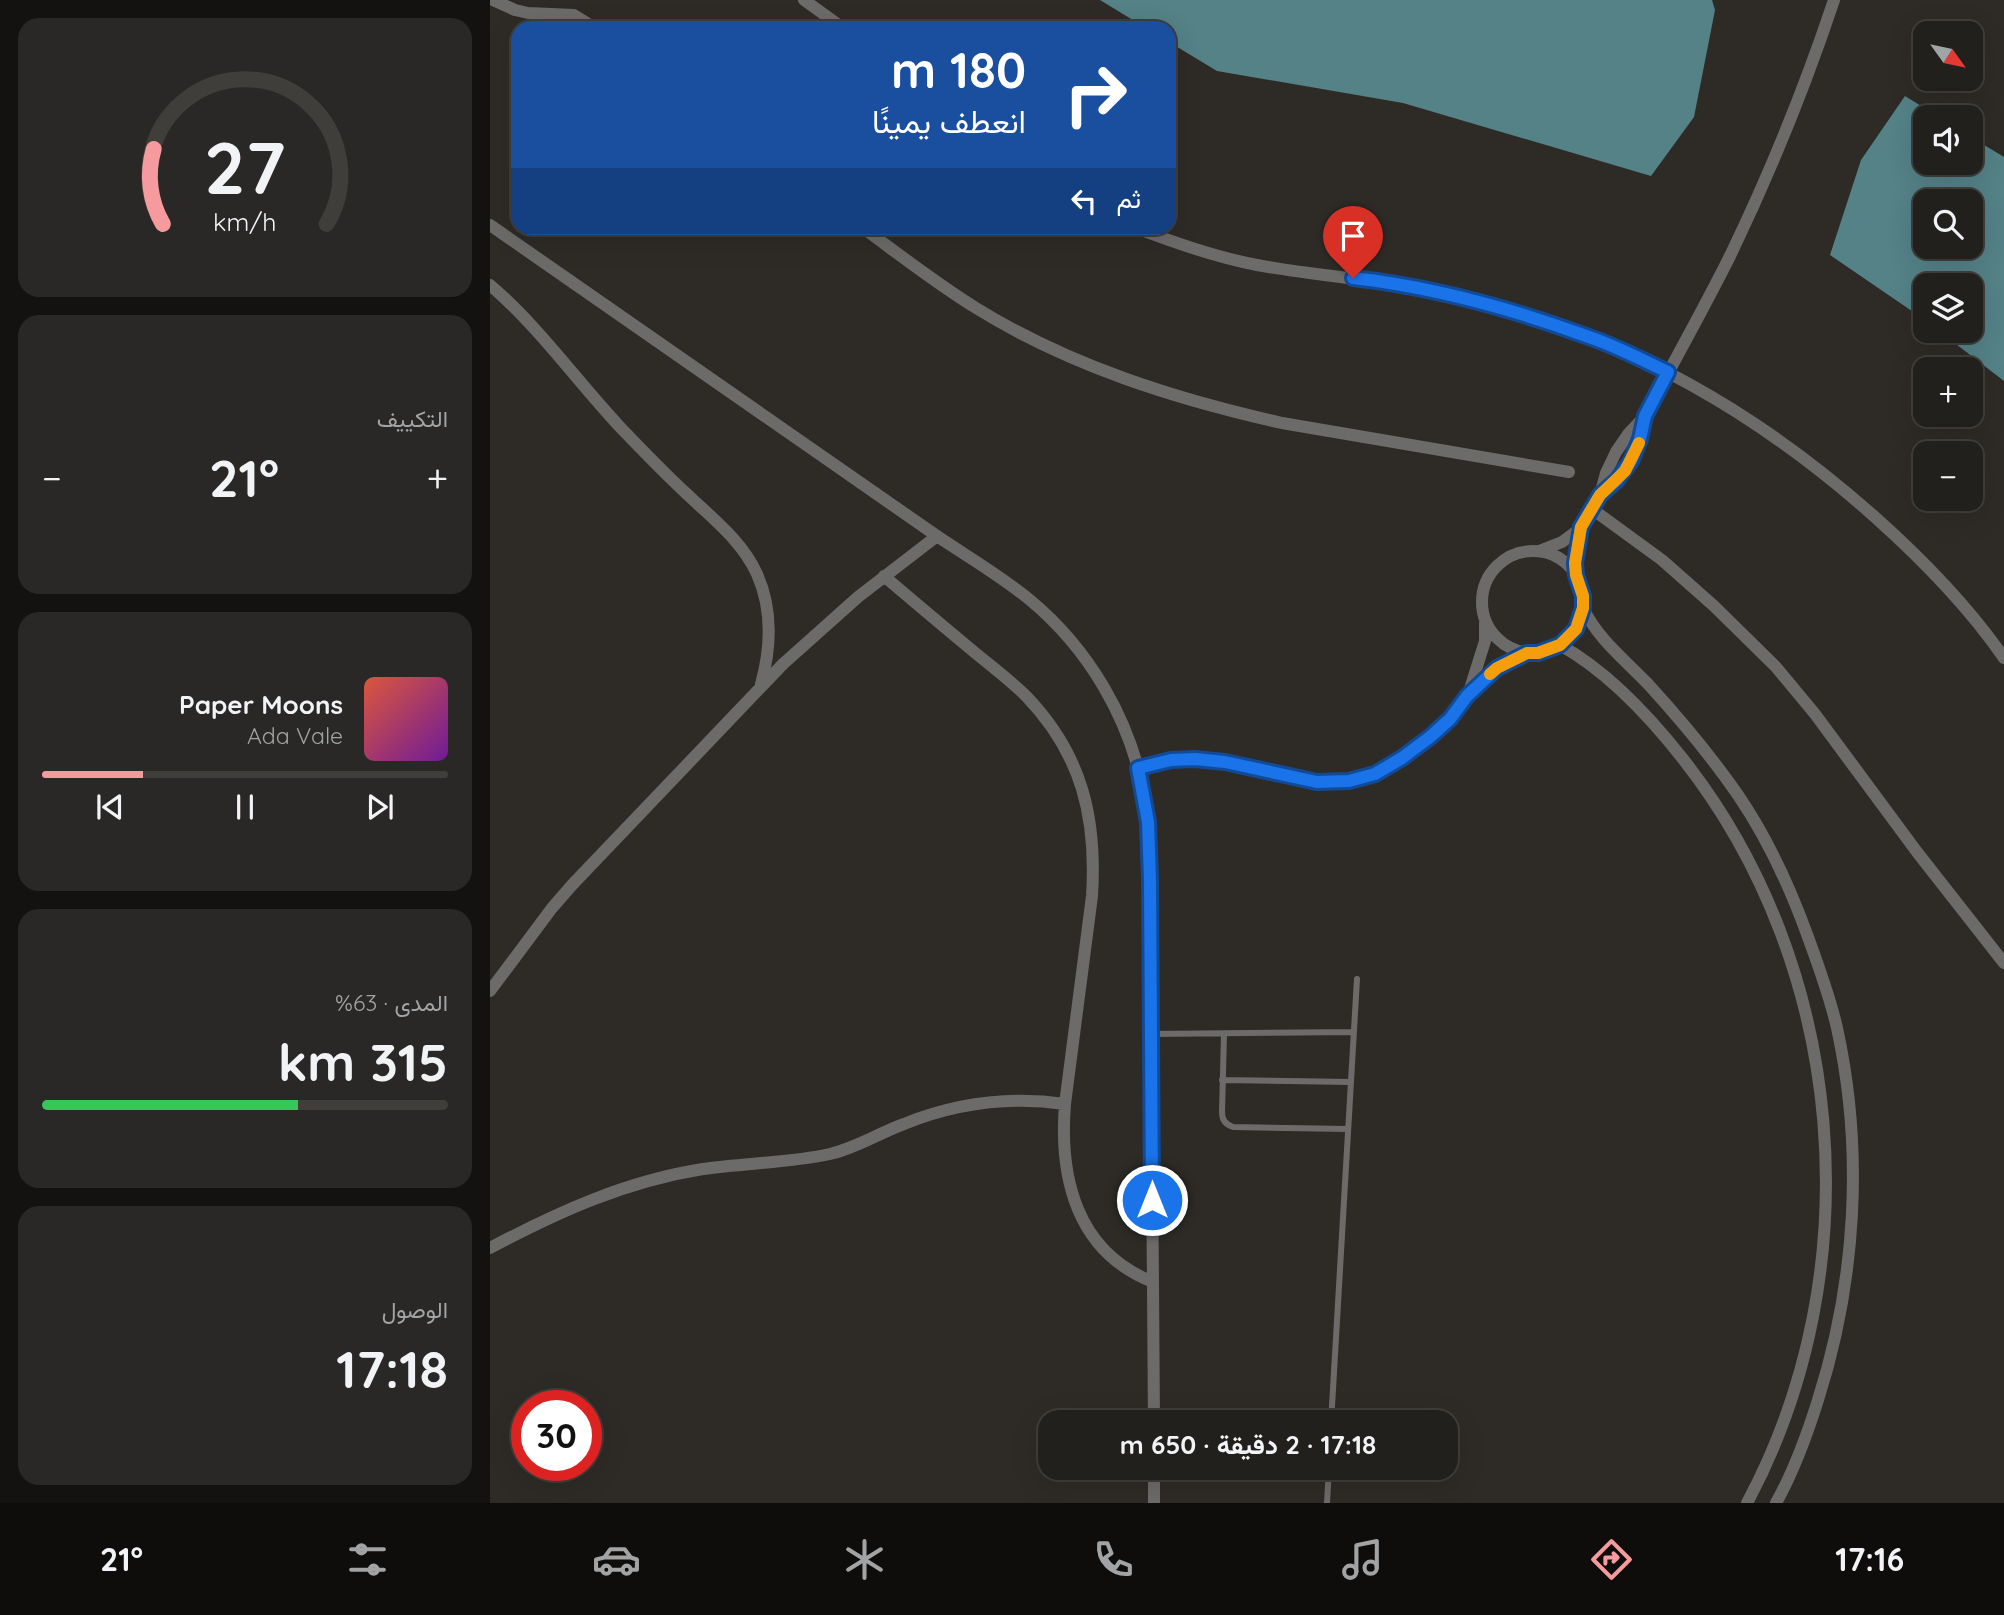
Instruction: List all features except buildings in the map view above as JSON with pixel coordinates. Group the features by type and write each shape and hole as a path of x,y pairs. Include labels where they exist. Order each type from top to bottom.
{"street":[{"path":"494,0 515,10 574,15 584,21"},
{"path":"804,0 833,21"},
{"path":"1576,575 1576,551 1581,527 1600,495 1616,452 1645,416 1728,259 1778,150 1835,0"},
{"path":"490,225 1007,582 1039,607 1065,633 1108,694 1130,742 1148,822 1154,1410"},
{"path":"873,235 943,286 1006,326 1070,357 1148,387 1234,413 1282,423 1569,472"},
{"path":"1155,235 1256,265 1410,287 1511,311 1591,337 1668,372 1772,433 1859,503 1944,584 2004,658"},
{"path":"490,285 541,336 627,434 730,534 750,560 764,592 769,628 760,687"},
{"path":"1592,509 1662,561 1714,606 1776,667 1815,714 1917,852 2004,963"},
{"path":"1467,696 1485,641 1482,596 1490,575 1497,566 1516,554 1539,551 1562,542 1581,527"},
{"path":"490,991 572,885 760,687 807,641 884,576 937,536"},
{"path":"1485,619 1497,638 1506,645 1527,653 1538,653 1560,645 1576,629 1583,608 1581,585 1576,575 1560,559 1539,551"},
{"path":"884,576 1025,695 1065,748 1082,786 1091,825 1094,867 1065,1104 1065,1163 1079,1212 1097,1241 1113,1259 1132,1273 1153,1282"},
{"path":"1583,608 1600,636 1677,717 1708,754 1753,819 1778,864 1800,913 1819,968 1843,1059 1850,1123 1852,1199 1847,1273 1825,1377 1801,1448 1776,1503"},
{"path":"1560,645 1599,671 1636,706 1677,752 1709,795 1746,857 1775,918 1796,975 1812,1033 1825,1142 1825,1216 1818,1285 1802,1362 1787,1410 1769,1459 1747,1503"},
{"path":"1138,768 1171,760 1195,759 1225,762 1317,782 1349,781 1375,774 1430,737 1497,668 1527,653"},
{"path":"490,1248 579,1204 669,1176 704,1169 828,1154 926,1115 971,1104 1018,1100 1065,1104"},
{"path":"1154,1480 1154,1503"}],"lane":[{"path":"1332,1410 1357,979"},
{"path":"1151,1034 1353,1032"},
{"path":"1224,1034 1222,1117 1228,1125 1238,1128 1348,1129"},
{"path":"1222,1080 1351,1082"},
{"path":"1326,1503 1328,1480"}],"water":[{"path":"1100,0 1712,0 1715,10 1694,117 1651,176 1403,103 1217,71 1176,46 1176,21 1134,21"},
{"path":"1905,96 1920,105 1913,105 1913,175 1983,175 1983,144 2004,157 2004,381 1983,365 1983,357 1973,357 1955,343 1983,343 1983,273 1913,273 1913,312 1830,255 1861,160"}],"slow traffic":[{"path":"1490,674 1527,653 1538,653 1560,645 1576,629 1583,608 1583,596 1575,563 1581,527 1600,495 1625,471 1639,443"}],"route":[{"path":"1152,1200 1150,880 1148,822 1138,768 1171,760 1195,759 1225,762 1317,782 1349,781 1375,774 1430,737 1497,668 1527,653 1538,653 1560,645 1576,629 1583,608 1583,596 1575,563 1581,527 1600,495 1617,480 1631,461 1645,416 1668,372 1591,337 1511,311 1410,287 1353,278"}]}
